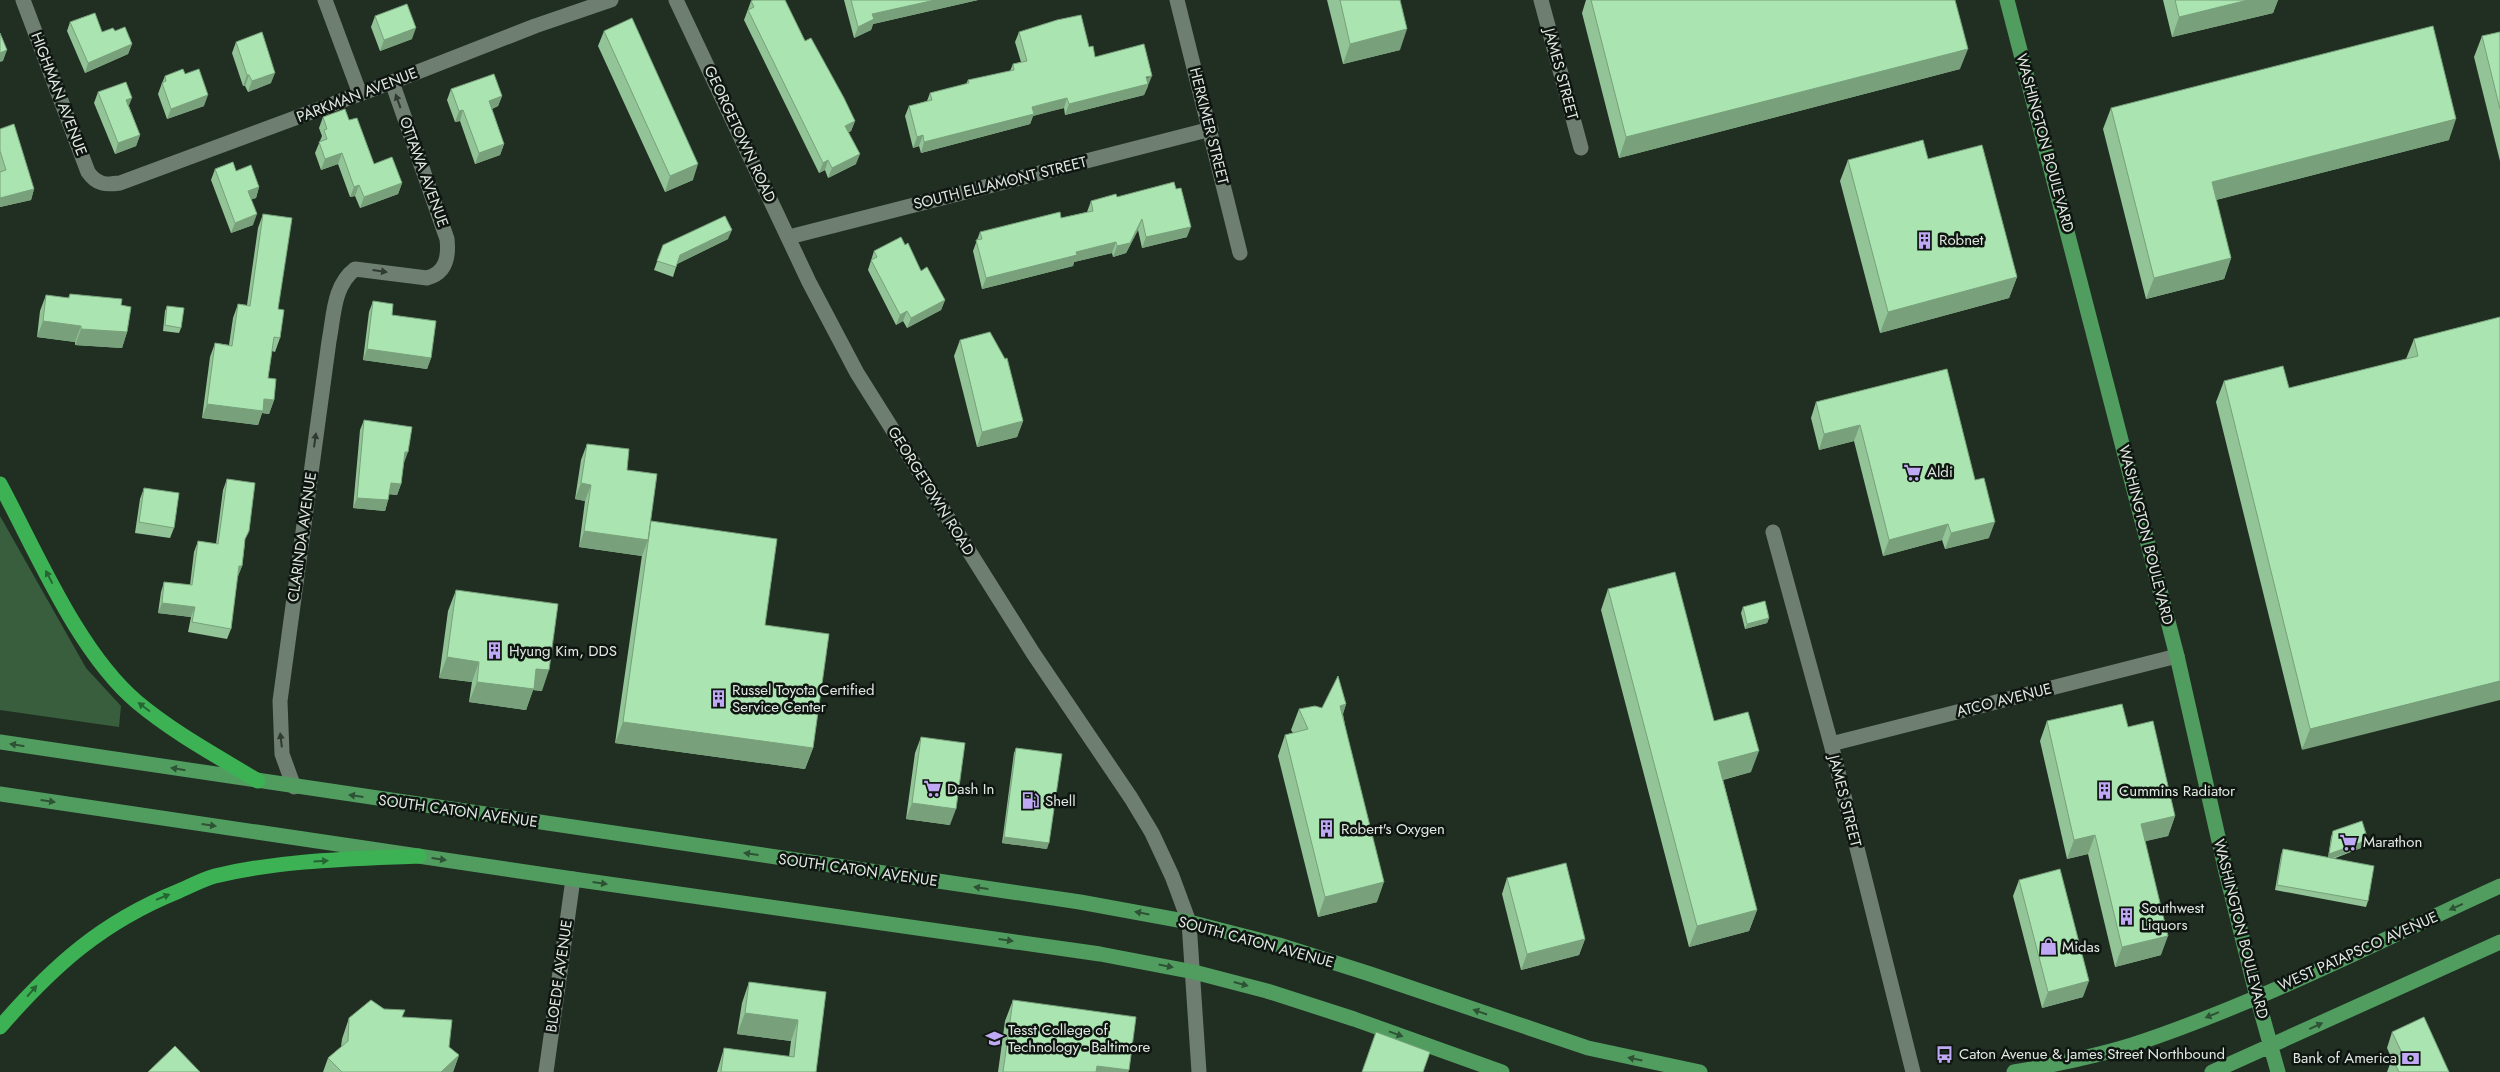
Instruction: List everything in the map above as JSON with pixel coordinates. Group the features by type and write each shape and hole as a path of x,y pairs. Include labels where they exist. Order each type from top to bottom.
{"highway":[{"path":"0,484 76,626 108,672 137,701 173,729 258,781"},
{"path":"0,1028 37,985 86,942 149,903 213,877 320,860 419,856"}],"main road":[{"name":"WASHINGTON BOULEVARD","path":"2007,0 2177,656 2202,772 2257,997 2278,1072"},
{"name":"SOUTH CATON AVENUE","path":"0,742 1080,902 1189,922 1279,946 1361,971 1588,1048 1700,1072"},
{"path":"0,794 573,879 1100,954 1194,972 1267,991 1348,1017 1502,1072"},
{"name":"WEST PATAPSCO AVENUE","path":"2014,1072 2061,1064 2130,1045 2184,1026 2257,997 2500,886"},
{"path":"2212,1072 2500,942"}],"street":[{"name":"HIGHMAN AVENUE","path":"23,0 88,172 93,179 101,184"},
{"path":"325,0 360,94"},
{"name":"PARKMAN AVENUE","path":"101,184 120,183 392,82 535,26 611,0"},
{"name":"GEORGETOWN ROAD","path":"676,0 809,282 857,374 1033,653 1131,798 1152,833 1172,876 1189,922 1194,972 1199,1072"},
{"name":"HERKIMER STREET","path":"1177,0 1240,253"},
{"name":"JAMES STREET","path":"1541,0 1581,148"},
{"name":"OTTAWA AVENUE","path":"339,287 347,275 355,270 427,278 437,275 446,264 449,251 447,239 392,82"},
{"name":"SOUTH ELLAMONT STREET","path":"789,237 1210,129"},
{"name":"CLARINDA AVENUE","path":"294,786 282,754 280,701 329,341 339,287"},
{"name":"JAMES STREET","path":"1773,532 1831,744 1913,1072"},
{"name":"ATCO AVENUE","path":"1831,744 2177,656"},
{"name":"BLOEDE AVENUE","path":"546,1072 573,879"}],"green space":[{"path":"0,516 86,668 121,706 119,727 0,710"}],"building":[{"path":"785,0 805,41 811,38 844,98 855,121 845,126 860,154 832,168 828,160 823,163 748,10 754,7 751,1"},
{"path":"851,0 935,0 872,14 874,19 858,27"},
{"path":"1340,0 1400,0 1407,29 1350,44"},
{"path":"1591,0 1955,0 1968,49 1626,137"},
{"path":"2175,0 2248,0 2179,17"},
{"path":"407,4 416,28 384,40 375,16"},
{"path":"95,13 102,32 113,28 115,31 125,27 132,44 88,63 70,22"},
{"path":"1081,15 1089,47 1093,46 1095,57 1144,44 1152,76 1146,77 1148,84 1069,104 1067,98 1051,102 1032,107 1034,114 924,142 923,135 917,137 909,106 932,100 930,93 969,83 968,80 1014,70 1013,64 1027,61 1019,32 1057,20"},
{"path":"632,18 698,164 670,176 604,31"},
{"path":"2433,26 2456,119 2212,182 2231,258 2154,278 2111,108"},
{"path":"262,32 275,73 252,81 249,75 247,75 236,42"},
{"path":"2500,32 2500,109 2482,36"},
{"path":"0,33 7,50 0,53"},
{"path":"183,69 185,74 199,69 208,95 171,109 162,83 166,81 165,76"},
{"path":"494,74 502,96 489,101 504,144 479,153 463,110 459,111 451,89"},
{"path":"126,82 132,98 126,100 140,135 118,143 98,92"},
{"path":"345,109 349,120 357,118 374,164 392,157 402,183 364,197 359,185 354,187 342,153 325,159 319,142 327,139 324,130 327,129 323,117"},
{"path":"14,124 34,189 0,198 0,172 6,170 0,151 0,129"},
{"name":"Robnet","path":"1923,140 1928,159 1982,145 2017,277 1888,312 1848,160"},
{"path":"233,162 236,171 251,165 259,187 248,191 257,214 235,223 215,169"},
{"path":"1174,182 1176,189 1181,188 1191,227 1146,237 1142,219 1130,243 1117,246 1116,242 1076,252 1077,255 986,278 976,240 982,239 980,232 1060,212 1061,218 1093,211 1091,201 1116,194 1117,197"},
{"path":"263,214 292,218 278,309 284,310 280,338 274,337 268,378 276,379 274,400 264,399 263,411 207,404 215,343 232,346 238,304 250,306"},
{"path":"725,216 732,230 680,255 676,267 657,261 663,245"},
{"path":"901,237 905,245 908,243 921,271 927,267 945,300 911,318 907,311 900,315 871,260 877,257 874,251"},
{"path":"70,294 122,299 121,305 131,307 127,332 81,329 81,326 43,321 46,295 69,298"},
{"path":"373,301 393,304 392,315 436,321 431,358 367,349"},
{"path":"167,306 184,308 181,328 165,325"},
{"path":"2500,317 2500,681 2310,729 2224,381 2283,366 2289,388 2418,356 2414,339"},
{"path":"990,332 1005,359 1007,358 1023,421 982,432 960,340"},
{"name":"Aldi","path":"1947,369 1975,480 1984,478 1995,522 1951,533 1948,524 1889,540 1860,425 1824,434 1816,402"},
{"path":"364,420 412,427 408,452 405,452 401,484 391,483 388,500 357,498"},
{"path":"587,444 629,449 627,470 657,474 648,540 584,531 591,485 581,483"},
{"path":"227,479 255,483 249,531 245,539 242,566 239,566 231,629 192,622 195,607 162,603 164,582 192,585 198,541 218,544"},
{"path":"144,488 179,493 174,528 139,522"},
{"path":"651,521 777,539 765,625 829,634 813,748 623,722"},
{"path":"1675,572 1714,721 1748,712 1759,751 1718,762 1757,910 1697,926 1608,589"},
{"name":"Hyung Kim, DDS","path":"456,590 558,604 549,670 536,669 534,689 477,682 479,662 447,657"},
{"path":"1765,601 1769,618 1747,624 1743,607"},
{"name":"Robert's Oxygen","path":"1338,676 1346,704 1340,706 1384,882 1325,897 1285,735 1308,729 1299,709 1315,706 1322,708"},
{"path":"2122,704 2128,727 2153,721 2175,816 2141,824 2168,936 2122,947 2095,835 2074,840 2047,721"},
{"name":"Dash In","path":"921,737 965,743 956,809 912,803"},
{"name":"Shell","path":"1016,748 1062,754 1049,843 1004,837"},
{"name":"Marathon","path":"2362,821 2368,840 2329,854 2333,831"},
{"name":"Marathon","path":"2283,849 2374,866 2368,901 2277,885"},
{"path":"1566,863 1585,939 1527,954 1507,878"},
{"name":"Midas","path":"2060,869 2089,981 2048,992 2019,880"},
{"path":"749,982 826,992 816,1072 721,1072 724,1048 794,1057 798,1020 745,1013"},
{"path":"371,1000 384,1009 405,1010 402,1017 452,1020 449,1047 459,1055 441,1072 342,1072 328,1058 348,1041 349,1018"},
{"path":"1013,1000 1136,1017 1129,1070 1097,1066 1096,1072 1003,1072"},
{"path":"2424,1017 2449,1072 2399,1072 2392,1058 2402,1053 2392,1032"},
{"path":"1376,1032 1430,1052 1423,1072 1362,1072"},
{"path":"175,1046 200,1072 148,1072"}],"place":[{"name":"Robnet","path":"1925,240"},
{"name":"Aldi","path":"1913,472"},
{"name":"Hyung Kim, DDS","path":"495,651"},
{"name":"Russel Toyota Certified Service Center","path":"718,699"},
{"name":"Dash In","path":"933,789"},
{"name":"Cummins Radiator","path":"2105,791"},
{"name":"Shell","path":"1031,801"},
{"name":"Robert's Oxygen","path":"1327,829"},
{"name":"Marathon","path":"2349,842"},
{"name":"Southwest Liquors","path":"2127,917"},
{"name":"Midas","path":"2048,947"},
{"name":"Tesst College of Technology - Baltimore","path":"994,1039"},
{"name":"Caton Avenue & James Street Northbound","path":"1945,1054"},
{"name":"Bank of America","path":"2411,1058"}]}
